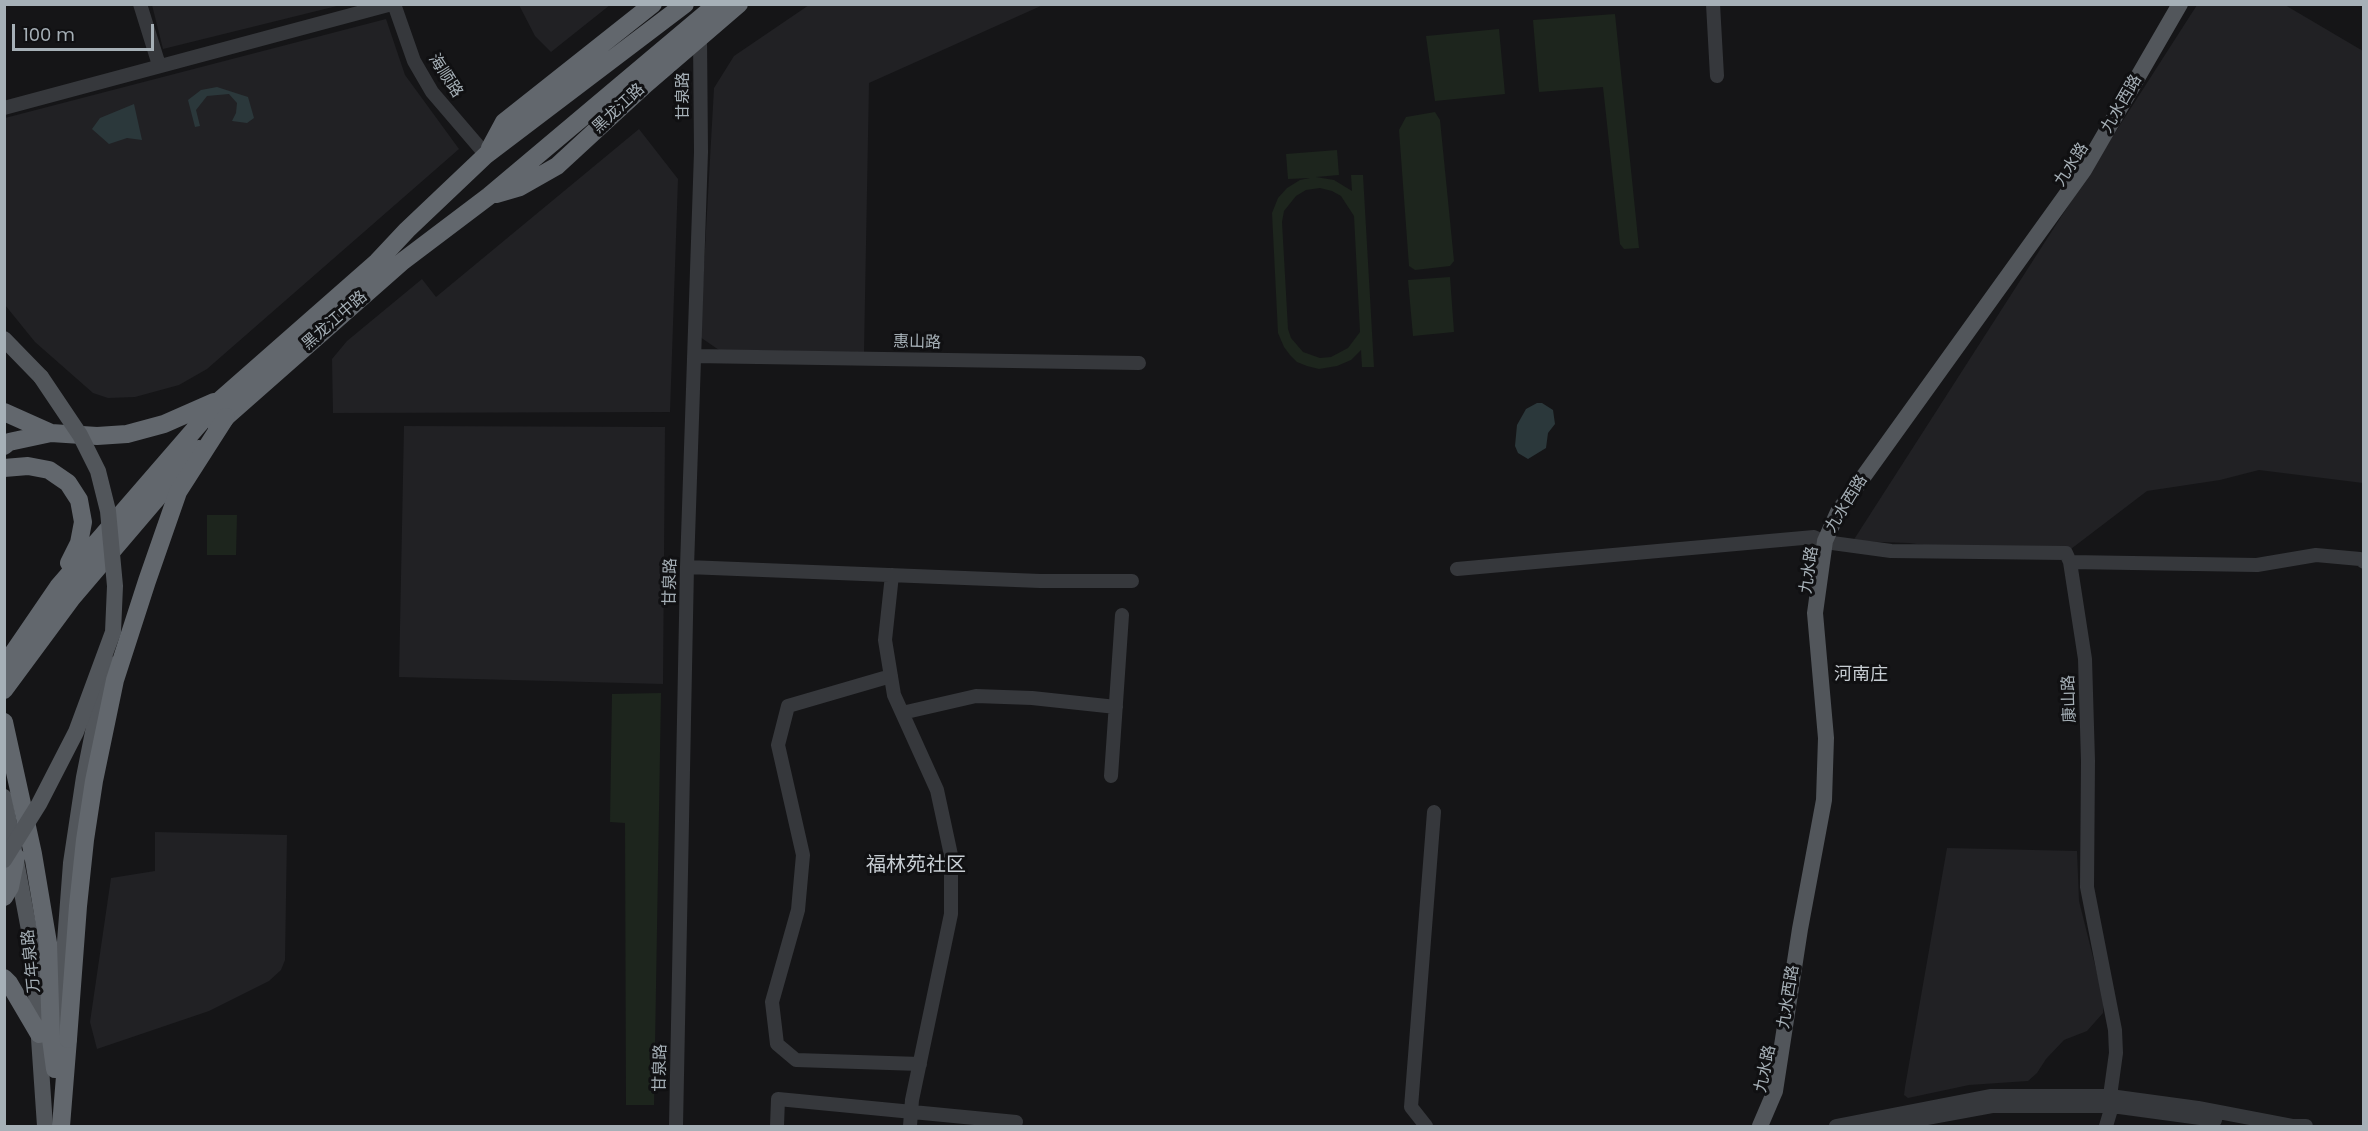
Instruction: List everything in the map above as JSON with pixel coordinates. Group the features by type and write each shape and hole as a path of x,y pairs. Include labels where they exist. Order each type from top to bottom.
{"highway":[{"name":"黑龙江中路","path":"486,155 504,122 653,4"},
{"name":"黑龙江中路","path":"4,666 58,587 223,408 486,155 685,4"},
{"name":"黑龙江中路","path":"4,690 72,598 223,408 403,261 489,196 717,4"},
{"name":"黑龙江路","path":"489,196 520,187 557,166 599,125 739,4"},
{"path":"4,446 9,442 51,434 97,436 127,434 223,408"},
{"path":"60,1126 85,840 94,781 115,680 178,492 223,408"},
{"path":"4,412 51,434"},
{"path":"4,468 28,466 49,470 68,483 79,500 83,522 79,543 58,587"},
{"path":"4,722 33,854 48,943 51,1039 55,1069"},
{"path":"4,897 10,887 10,859"},
{"path":"4,978 9,982 39,1034"}],"main road":[{"name":"九水路","path":"1748,1126 1764,1088 1814,798 1815,738 1804,613 1808,576 1829,507 2074,164 2167,4"},
{"name":"九水西路","path":"1760,1126 1775,1091 1800,929 1824,800 1826,738 1815,613 1820,540 2084,170 2180,4"},
{"path":"4,339 41,377 80,435 98,471 108,511 115,586 113,632 84,777 71,863 55,1069 60,1126"},
{"path":"10,859 76,732 113,632"},
{"name":"万年泉路","path":"4,797 10,859 33,951 45,1126"}],"street":[{"path":"141,4 159,65"},
{"path":"4,108 393,4"},
{"name":"海顺路","path":"393,4 414,60 432,92 486,155"},
{"path":"1713,4 1717,76"},
{"name":"甘泉路","path":"676,1126 687,567 701,152 700,38"},
{"name":"惠山路","path":"694,356 1139,363"},
{"path":"1457,569 1820,540 1891,551 2066,553 2070,562 2257,565 2316,555 2364,562"},
{"name":"康山路","path":"2070,562 2085,659 2088,761 2087,887 2115,1030 2116,1053 2106,1126"},
{"path":"687,567 1040,581 1132,581"},
{"path":"892,575 885,640 894,695 937,790 951,855 951,914 920,1064 910,1126"},
{"path":"1112,776 1122,615"},
{"path":"891,676 788,706 778,745 803,855 798,910 772,1002 777,1044 796,1060 920,1064"},
{"path":"902,713 976,696 1032,698 1116,707"},
{"path":"1426,1126 1411,1107 1434,813"},
{"path":"1836,1126 1990,1096 2111,1101 2198,1108 2292,1126 2306,1126"},
{"path":"777,1126 778,1099 1016,1122"},
{"path":"1884,1126 1992,1106 2111,1101 2247,1126"}],"shaded area":[{"path":"152,4 341,5 163,49"},
{"path":"519,4 610,5 551,52 535,36"},
{"path":"809,5 1043,5 869,83 864,352 719,350 700,337 714,88 734,56"},
{"path":"2197,5 2285,5 2363,51 2363,483 2259,470 2220,480 2147,491 2067,552 1962,550 1909,543 1853,541"},
{"path":"1615,14 1639,248 1624,249 1620,244 1603,87 1539,92 1533,20"},
{"path":"386,19 405,75 459,149 207,369 179,385 135,397 108,398 93,393 35,342 5,305 5,118"},
{"path":"1499,29 1505,94 1435,101 1426,36"},
{"path":"217,87 248,97 254,118 247,123 232,121 237,103 229,94 207,96 196,110 200,126 195,127 188,100 201,90"},
{"path":"134,104 142,140 127,138 109,144 92,129 100,118"},
{"path":"1435,112 1440,120 1454,261 1450,266 1415,270 1409,266 1399,130 1406,117"},
{"path":"639,129 678,179 670,412 333,413 332,359 347,341 422,279 436,297"},
{"path":"1337,150 1339,175 1316,177 1334,180 1352,191 1351,175 1363,175 1374,367 1362,367 1361,350 1351,360 1337,366 1319,369 1307,366 1297,362 1290,355 1278,333 1272,213 1278,198 1287,188 1300,180 1310,178 1288,179 1286,154","holes":["1320,188 1341,196 1354,216 1360,332 1348,348 1331,357 1320,358 1303,352 1291,338 1288,329 1282,222 1284,211 1296,196 1306,190"]},
{"path":"1450,277 1454,332 1413,336 1408,280"},
{"path":"1542,403 1553,410 1555,424 1548,433 1546,448 1528,459 1518,453 1515,446 1517,425 1526,409"},
{"path":"404,426 665,427 663,684 399,677"},
{"path":"207,515 237,515 236,555 207,555"},
{"path":"661,693 654,1105 626,1105 625,823 610,822 612,694"},
{"path":"155,832 287,835 285,960 281,970 269,981 209,1011 97,1049 90,1022 111,878 155,871"},
{"path":"1947,848 2077,851 2079,901 2104,1001 2103,1013 2087,1031 2064,1040 2028,1081 1969,1085 1908,1098 1904,1095 1905,1087"}],"district":[{"name":"河南庄","path":"1861,675"},
{"name":"福林苑社区","path":"916,866"}]}
